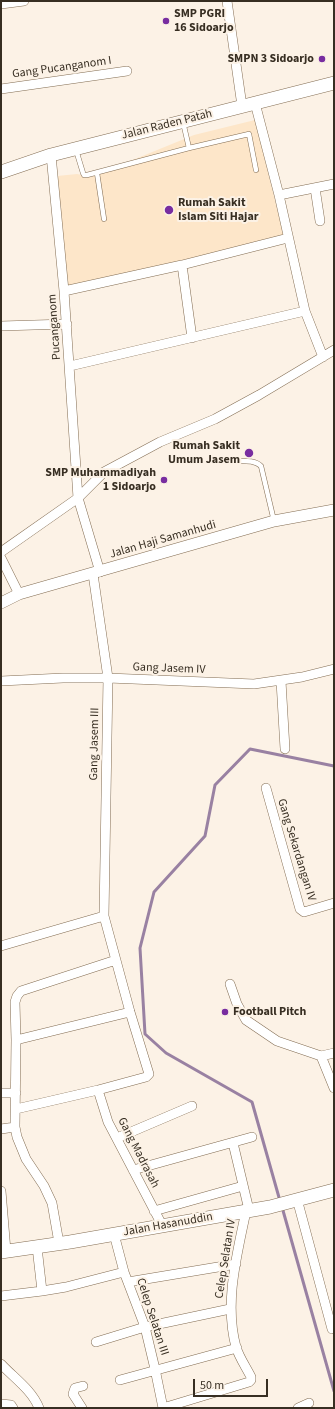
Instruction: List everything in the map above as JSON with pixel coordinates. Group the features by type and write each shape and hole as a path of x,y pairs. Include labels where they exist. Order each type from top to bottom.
{"main road":[{"name":"Jalan Raden Patah","path":"1,172 75,148 334,83"},
{"name":"Jalan Hasanuddin","path":"4,1252 270,1207 334,1190"}],"street":[{"path":"1,4 24,1"},
{"path":"227,1 242,106"},
{"name":"Gang Pucanganom I","path":"1,89 127,71"},
{"path":"255,103 279,195 305,311 323,357"},
{"name":"Pucanganom","path":"51,155 67,324 78,498 96,573"},
{"path":"279,195 334,184"},
{"path":"315,188 320,221"},
{"path":"64,291 182,265 288,238"},
{"path":"182,265 192,338"},
{"path":"70,366 305,311"},
{"path":"1,326 67,324"},
{"path":"1,552 78,498 104,472 160,442 215,419 259,395 334,350"},
{"name":"Jalan Haji Samanhudi","path":"1,603 19,594 274,521 334,510"},
{"path":"1,558 19,594"},
{"name":"Gang Jasem III","path":"96,573 108,678 104,916 130,1012 149,1074 146,1077 98,1090"},
{"name":"Gang Jasem IV","path":"1,681 63,678 108,678 254,684 281,681 334,669"},
{"path":"281,681 285,749"},
{"name":"Gang Sekardangan IV","path":"266,788 300,909 304,912 311,911 334,903"},
{"path":"1,946 104,916"},
{"path":"59,1243 52,1203 44,1186 26,1159 17,1137 15,1127 15,1002 21,991 116,960"},
{"path":"230,984 236,1004 246,1020 277,1041 321,1056 334,1053"},
{"path":"16,1040 130,1012"},
{"path":"321,1056 334,1088"},
{"path":"16,1109 98,1090"},
{"name":"Gang Madrasah","path":"98,1090 108,1122 162,1226"},
{"path":"1,1094 16,1093"},
{"path":"117,1138 192,1106"},
{"path":"1,1129 15,1127"},
{"path":"134,1170 252,1137"},
{"path":"233,1143 248,1211"},
{"path":"154,1211 160,1208 243,1186"},
{"path":"1,1191 4,1252"},
{"path":"294,1200 332,1329"},
{"name":"Celep Selatan IV","path":"248,1211 236,1264 230,1309 237,1348 251,1380"},
{"name":"Celep Selatan III","path":"114,1234 124,1272 145,1327 163,1408 249,1382 251,1380"},
{"path":"36,1247 42,1291"},
{"path":"128,1282 236,1264"},
{"path":"1,1296 66,1287 124,1272"},
{"path":"96,1342 145,1327 230,1309"},
{"path":"120,1380 155,1369 237,1348"},
{"path":"1,1364 23,1385 40,1408"},
{"path":"82,1386 75,1388 73,1394 82,1408"},
{"path":"298,1408 309,1403"},
{"path":"1,1404 10,1405 14,1408"}],"lane":[{"path":"183,121 189,148"},
{"path":"75,148 84,175 87,176 189,148 248,134 256,170"},
{"path":"97,173 104,219"},
{"path":"236,461 246,460 258,463 261,466 274,521"}],"shaded area":[{"name":"Rumah Sakit Islam Siti Hajar","path":"255,120 284,237 66,288 57,176 77,174 91,177 194,135"}],"waterway":[{"path":"280,1201 252,1102 166,1053 145,1034 140,948 154,892 205,836 215,785 250,749 334,766"},
{"path":"282,1207 334,1391"}],"place":[{"name":"SMP PGRI 16 Sidoarjo","path":"166,21"},
{"name":"SMPN 3 Sidoarjo","path":"322,59"},
{"name":"Rumah Sakit Islam Siti Hajar","path":"169,210"},
{"name":"Rumah Sakit Umum Jasem","path":"249,453"},
{"name":"SMP Muhammadiyah 1 Sidoarjo","path":"164,480"},
{"name":"Football Pitch","path":"225,1012"}]}
